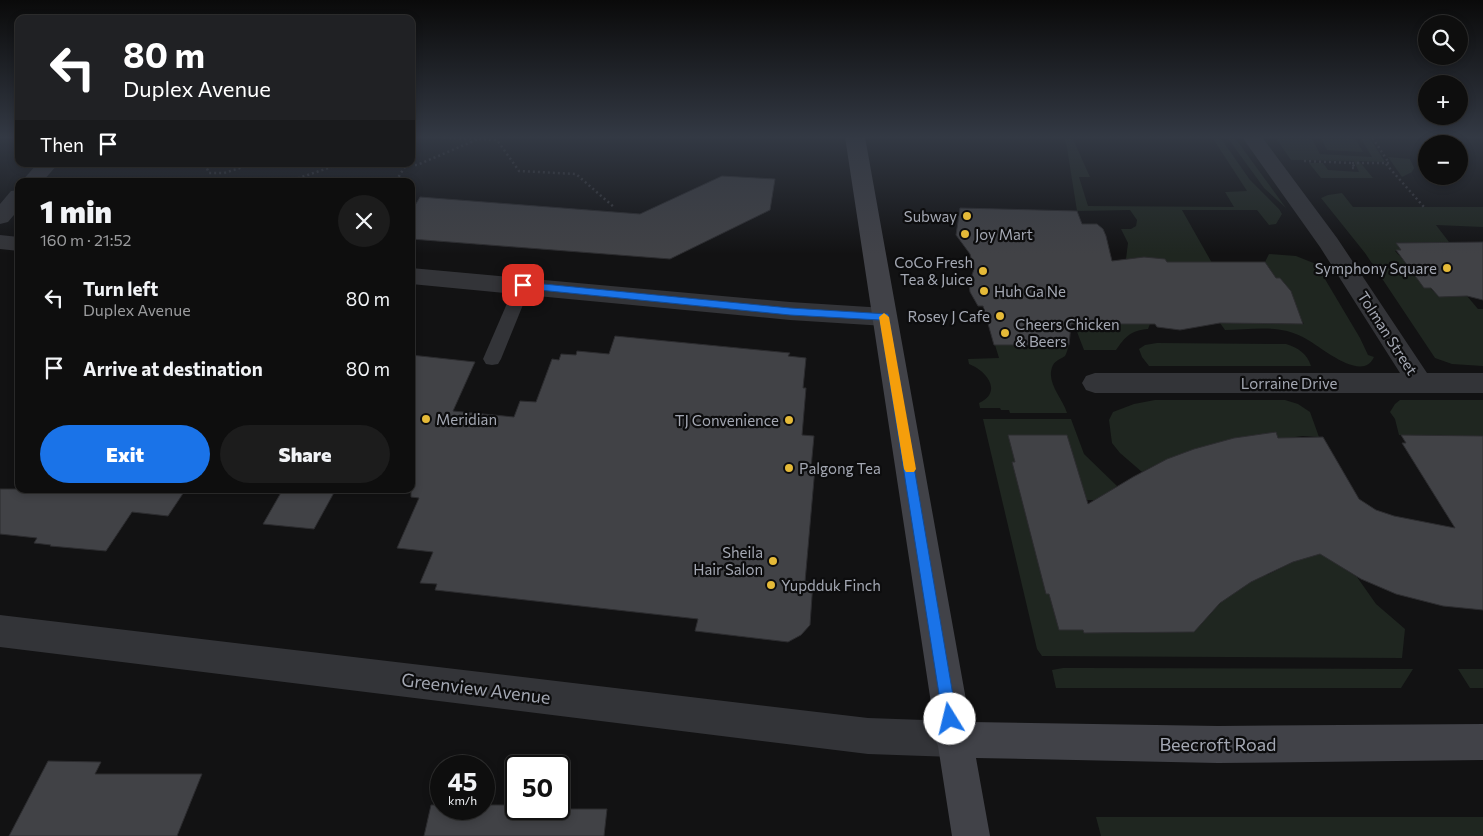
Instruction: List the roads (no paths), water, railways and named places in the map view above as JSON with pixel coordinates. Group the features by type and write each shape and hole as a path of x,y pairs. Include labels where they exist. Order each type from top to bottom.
{"main road":[{"path":"862,176 953,739 971,836"},
{"name":"Beecroft Road","path":"953,739 1046,743 1337,744 1483,742"}],"street":[{"name":"Tolman Street","path":"1280,176 1329,243 1420,382"},
{"path":"0,217 15,200"},
{"path":"0,242 15,244"},
{"path":"415,276 790,311 885,317"},
{"name":"Lorraine Drive","path":"1095,383 1483,383"},
{"name":"Greenview Avenue","path":"0,631 868,736 953,739"}],"lane":[{"path":"492,360 523,285"}],"place":[{"name":"Subway","path":"967,216"},
{"name":"Joy Mart","path":"965,234"},
{"name":"Symphony Square","path":"1447,268"},
{"name":"CoCo Fresh Tea & Juice","path":"983,271"},
{"name":"Huh Ga Ne","path":"984,291"},
{"name":"Rosey J Cafe","path":"1000,316"},
{"name":"Cheers Chicken & Beers","path":"1005,333"},
{"name":"Meridian","path":"426,419"},
{"name":"TJ Convenience","path":"789,420"},
{"name":"Palgong Tea","path":"789,468"},
{"name":"Sheila Hair Salon","path":"773,561"},
{"name":"Yupdduk Finch","path":"771,585"}]}
